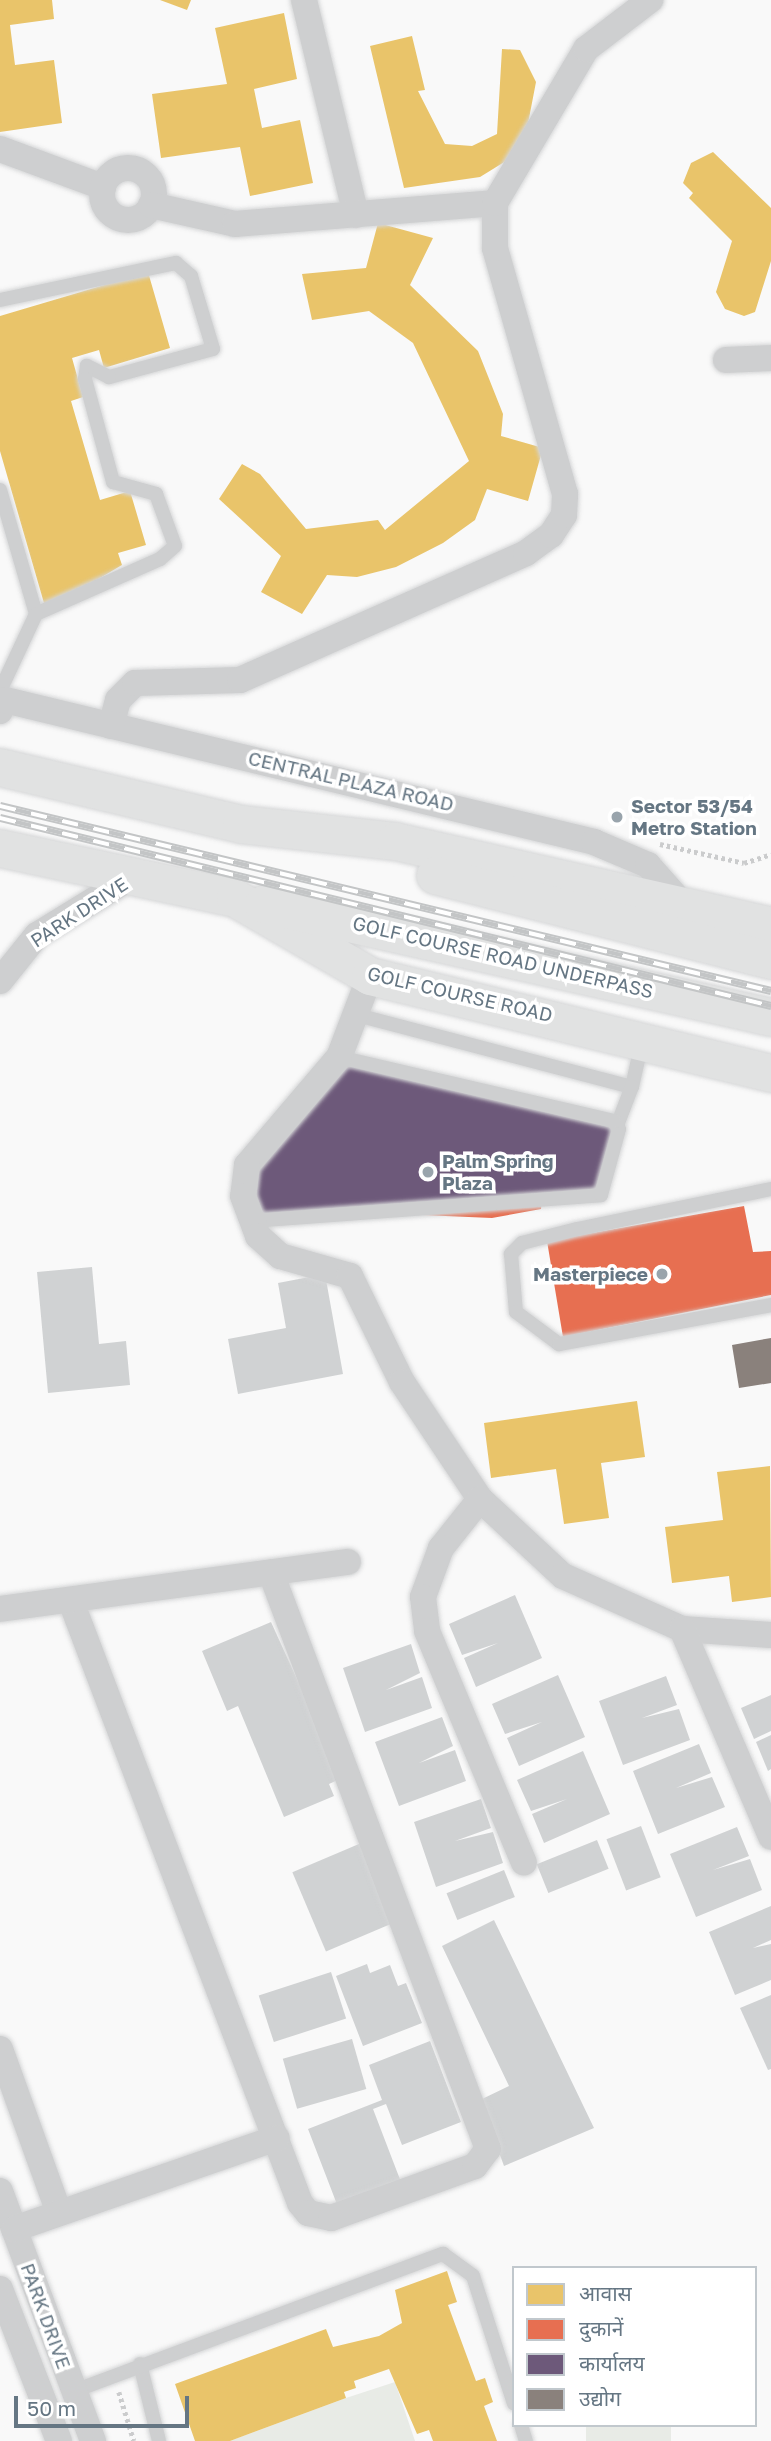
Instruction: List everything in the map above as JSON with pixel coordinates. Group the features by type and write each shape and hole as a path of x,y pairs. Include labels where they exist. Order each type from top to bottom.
{"main road":[{"path":"0,767 241,824 771,960"},
{"path":"241,824 395,841 771,926"},
{"name":"GOLF COURSE ROAD","path":"0,848 235,898 370,976 643,1037 771,1073"},
{"name":"GOLF COURSE ROAD UNDERPASS","path":"235,898 771,1017"}],"street":[{"path":"304,0 356,215"},
{"path":"118,727 118,700 135,684 145,684 158,678 240,680 526,553 551,535 564,515 565,494 495,248 495,203 586,50 650,0"},
{"path":"0,149 103,187"},
{"path":"121,169 138,169 154,188 151,205 140,217 115,216 104,203 103,187 121,169"},
{"path":"151,205 235,223 495,203"},
{"path":"726,360 771,358"},
{"name":"CENTRAL PLAZA ROAD","path":"1,698 627,853 662,877 686,908"},
{"name":"PARK DRIVE","path":"4,967 37,935 134,876"},
{"path":"370,976 339,1057 247,1165 243,1196 251,1221 280,1255 351,1276 402,1382 480,1499 564,1576 682,1629 771,1635"},
{"path":"480,1499 441,1548 423,1597 427,1631 524,1863"},
{"path":"0,1609 72,1604 348,1562"},
{"path":"72,1604 300,2203 318,2217 475,2166 488,2149 271,1573"},
{"path":"682,1629 771,1836"},
{"path":"0,2049 59,2213"},
{"path":"14,2229 277,2138"},
{"name":"PARK DRIVE","path":"0,2191 93,2441"},
{"name":"PARK DRIVE","path":"0,2289 9,2343 59,2441"},
{"path":"9,2343 49,2327"}],"lane":[{"path":"0,300 176,263 191,276 213,349 109,377 87,366 85,379 113,482 156,494 175,546 160,559 36,614"},
{"path":"0,490 36,614 1,698"},
{"path":"357,1015 632,1087"},
{"path":"251,1221 596,1198 618,1123 632,1087 643,1037"},
{"path":"339,1057 618,1123"},
{"path":"771,1189 522,1243 511,1265 516,1312 526,1326 559,1344 771,1305"},
{"path":"74,2391 140,2364 443,2254 473,2276 512,2398"},
{"path":"140,2364 159,2441"}],"path":[{"path":"744,863 771,854"},
{"path":"114,2376 134,2441"}],"shaded area":[{"path":"395,2382 415,2441 230,2441 346,2398"},
{"path":"586,2427 671,2427 671,2441 586,2441"}],"building: आवास":[{"path":"0,0 52,0 54,19 10,25 15,65 54,60 62,123 0,132"},
{"path":"160,0 191,0 187,10"},
{"path":"284,13 297,79 254,89 262,128 300,120 313,183 250,196 240,147 161,158 152,94 227,84 215,28"},
{"path":"412,36 425,90 418,91 445,144 472,146 497,134 502,49 520,50 536,82 526,134 506,161 480,177 404,188 370,46"},
{"path":"713,152 771,208 771,261 755,312 744,316 725,309 716,292 732,241 689,198 693,193 683,183 691,163"},
{"path":"378,223 433,238 410,285 478,351 503,414 501,436 543,448 528,501 487,489 475,520 443,543 396,567 357,577 327,575 302,614 261,592 281,556 219,499 242,464 260,474 306,529 378,520 385,530 469,461 413,343 369,311 312,320 302,274 366,268"},
{"path":"148,272 170,348 104,368 99,350 72,358 83,397 71,401 100,500 130,491 146,545 118,553 122,565 46,610 0,451 0,316"},
{"path":"637,1401 645,1457 601,1463 609,1518 564,1524 556,1469 491,1478 484,1423"},
{"path":"770,1466 771,1597 732,1602 729,1576 672,1583 665,1527 723,1520 717,1472"},
{"path":"447,2271 457,2302 448,2305 476,2381 485,2378 493,2402 484,2406 497,2441 433,2441 429,2430 417,2434 389,2369 354,2381 356,2388 344,2392 346,2398 230,2441 195,2441 175,2384 326,2329 333,2347 379,2336 402,2323 395,2290"}],"building: दुकानें":[{"name":"Palm Spring Plaza","path":"353,1077 548,1134 541,1209 492,1218 306,1210 321,1116 335,1113"},
{"name":"Masterpiece","path":"744,1206 753,1252 771,1251 771,1295 563,1337 547,1241"}],"building: कार्यालय":[{"path":"335,1060 618,1126 600,1195 273,1221 246,1200 248,1165"}],"building: उद्योग":[{"path":"771,1338 771,1383 739,1388 732,1345"}],"building: अन्य":[{"path":"92,1267 99,1344 126,1341 130,1385 48,1393 37,1272"},
{"path":"325,1274 343,1374 238,1394 228,1339 286,1328 278,1283"},
{"path":"515,1595 542,1658 476,1687 464,1658 498,1643 462,1655 449,1624"},
{"path":"271,1622 342,1778 329,1784 334,1796 284,1817 238,1706 227,1711 202,1651"},
{"path":"411,1644 420,1673 386,1690 422,1677 432,1708 365,1732 343,1668"},
{"path":"558,1675 585,1737 519,1766 507,1738 542,1722 505,1734 492,1704"},
{"path":"666,1676 677,1705 642,1718 679,1709 690,1740 623,1765 599,1701"},
{"path":"771,1695 771,1731 754,1739 741,1708"},
{"path":"442,1717 453,1746 419,1763 455,1750 466,1781 399,1806 375,1742"},
{"path":"771,1735 771,1769 768,1771 756,1742"},
{"path":"699,1744 711,1773 676,1788 712,1777 725,1807 658,1834 633,1771"},
{"path":"583,1751 610,1814 544,1843 532,1814 567,1799 531,1811 517,1780"},
{"path":"481,1799 491,1828 455,1841 493,1832 503,1863 436,1887 414,1822"},
{"path":"641,1826 661,1877 626,1891 606,1839"},
{"path":"737,1827 749,1856 713,1870 750,1859 762,1890 696,1917 670,1854"},
{"path":"597,1840 609,1869 548,1893 537,1864"},
{"path":"366,1841 400,1920 326,1951 292,1872"},
{"path":"504,1870 515,1897 457,1920 447,1893"},
{"path":"771,1906 771,1940 753,1948 771,1944 771,1980 735,1995 709,1932"},
{"path":"494,1920 594,2128 504,2166 480,2100 509,2086 442,1946"},
{"path":"367,1964 370,1973 390,1965 398,1986 406,1983 422,2023 363,2046 336,1976"},
{"path":"331,1972 346,2019 274,2042 259,1995"},
{"path":"771,1995 771,2069 768,2070 740,2008"},
{"path":"352,2039 366,2089 297,2109 283,2059"},
{"path":"430,2041 461,2122 402,2145 386,2104 373,2109 401,2182 338,2207 308,2129 382,2100 369,2065"}],"railway":[{"path":"0,806 771,991"},
{"path":"0,818 771,1006"}],"place":[{"name":"Sector 53/54 Metro Station","path":"617,817"},
{"name":"Palm Spring Plaza","path":"428,1172"},
{"name":"Masterpiece","path":"662,1274"}]}
